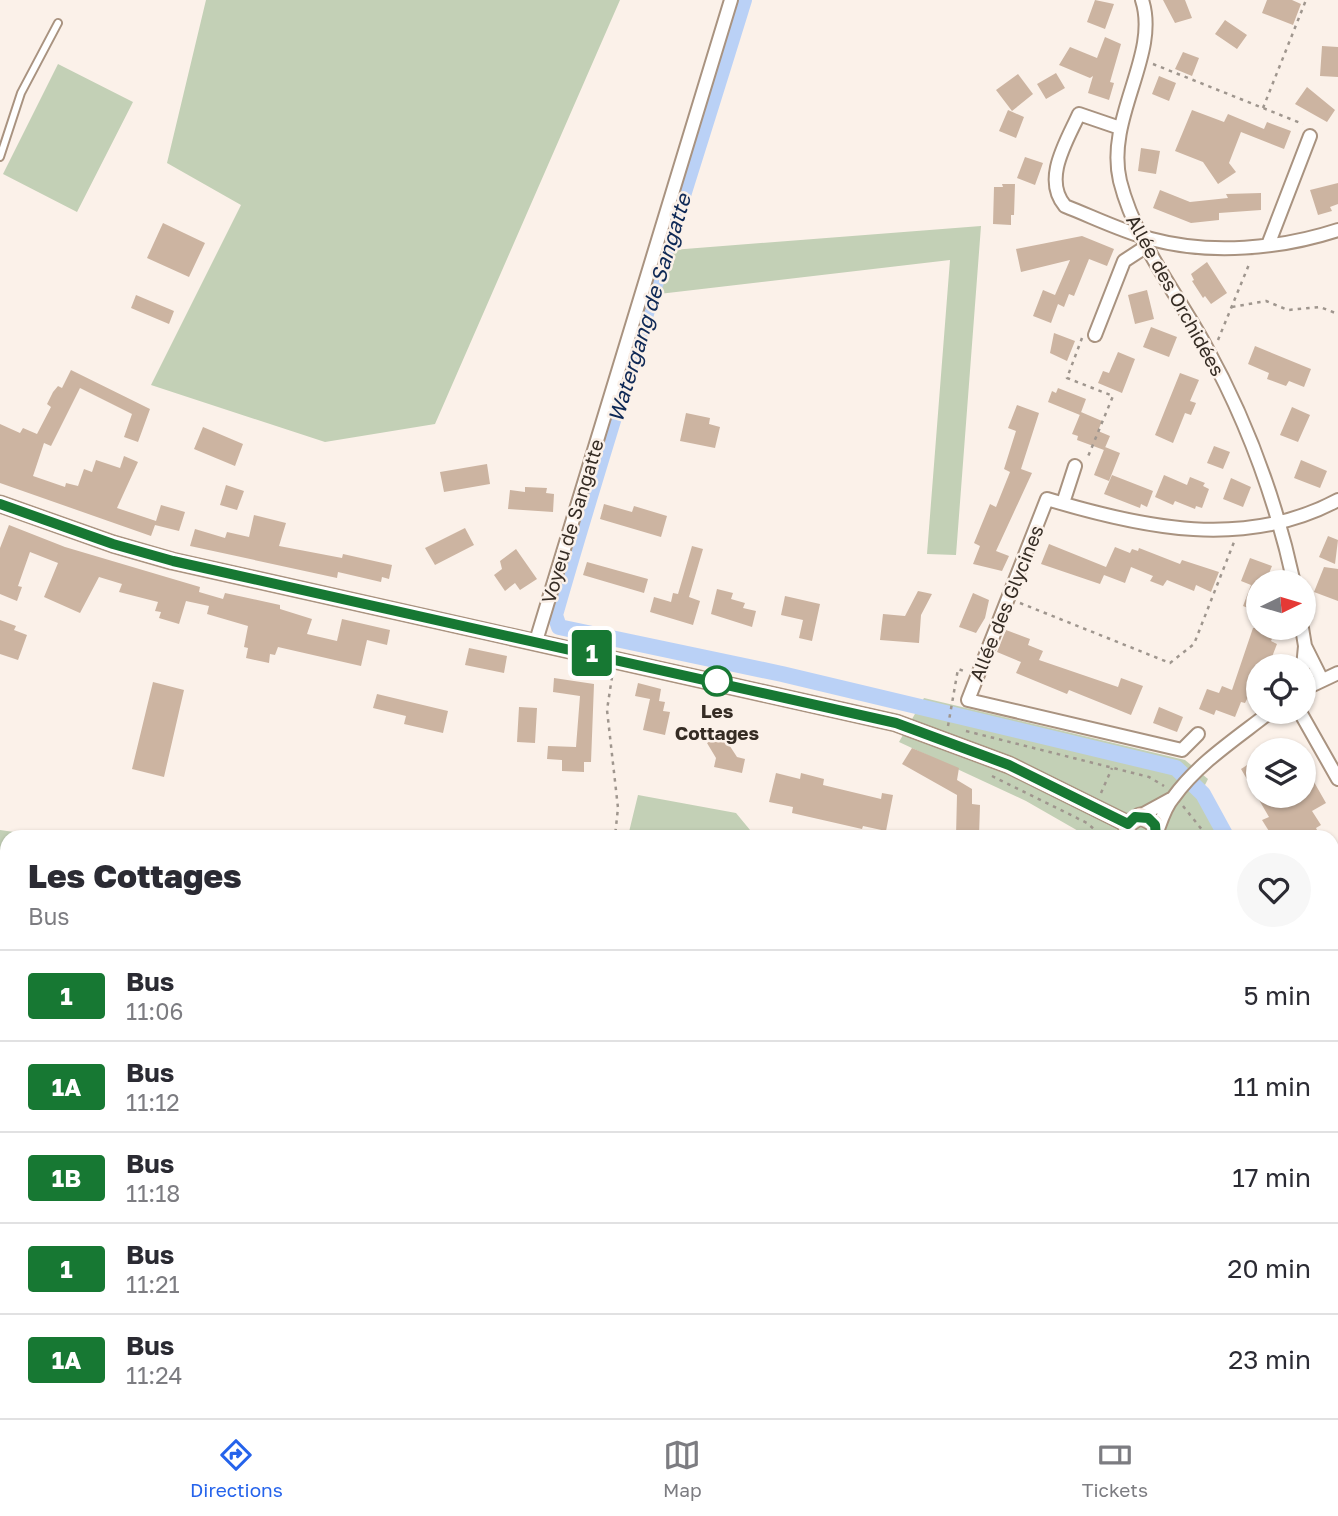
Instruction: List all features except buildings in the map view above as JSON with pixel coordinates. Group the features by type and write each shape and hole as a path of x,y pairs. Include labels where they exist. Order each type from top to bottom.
{"main road":[{"path":"0,504 159,558 860,713 923,731 1009,765 1131,826 1152,821 1155,830"}],"street":[{"name":"Voyeu de Sangatte","path":"536,641 731,0"},
{"name":"Allée des Orchidées","path":"1142,0 1146,30 1120,128 1119,173 1144,241 1212,357 1250,440 1279,523 1291,570"},
{"path":"1120,128 1079,114 1057,165 1057,191 1065,206 1144,241 1262,245 1338,230"},
{"path":"1262,245 1310,136"},
{"path":"1095,335 1121,267 1144,241"},
{"path":"1075,466 1063,503 1152,526 1239,529 1279,523 1338,500"},
{"name":"Allée des Glycines","path":"1063,503 1047,499 968,700 1182,750 1198,734"},
{"path":"1304,640 1304,654"},
{"path":"1305,646 1322,680"},
{"path":"1316,683 1338,673"},
{"path":"1131,826 1175,795 1199,770 1255,724"},
{"path":"1307,724 1338,779"},
{"path":"1158,830 1175,795"}],"lane":[{"path":"0,157 21,93 58,23"}],"path":[{"path":"1263,108 1306,0"},
{"path":"1139,58 1304,125 1310,136"},
{"path":"1212,357 1232,307 1262,245"},
{"path":"1232,307 1266,301 1288,310 1320,307 1338,314"},
{"path":"1075,466 1089,459 1113,397 1067,378 1084,332 1095,335"},
{"path":"1008,598 1170,663 1194,644 1239,529"},
{"path":"615,658 607,710 618,808 616,830"},
{"path":"948,726 952,705"},
{"path":"994,739 1149,777 1175,795 1203,830"},
{"path":"1095,808 1112,768"},
{"path":"988,774 1087,823 1095,830"}],"green space":[{"path":"206,0 620,0 435,424 325,442 151,385 241,205 167,163"},
{"path":"58,64 133,102 77,212 3,174"},
{"path":"981,226 956,555 927,554 950,260 659,294 672,250"},
{"path":"924,698 1185,760 1208,779 1199,797 1217,830 1077,830 1026,801 899,742"},
{"path":"638,795 736,813 750,830 629,830"}],"waterway":[{"name":"Watergang de Sangatte","path":"744,0 577,538 555,615 559,627 782,674 1176,768 1203,794 1223,830"}],"bus line":[{"name":"1","path":"0,504 113,544 173,561 813,702 896,723 946,739 1025,771 1128,824 1135,817 1148,818 1157,830"}],"place":[{"name":"Les Cottages","path":"717,681"}]}
